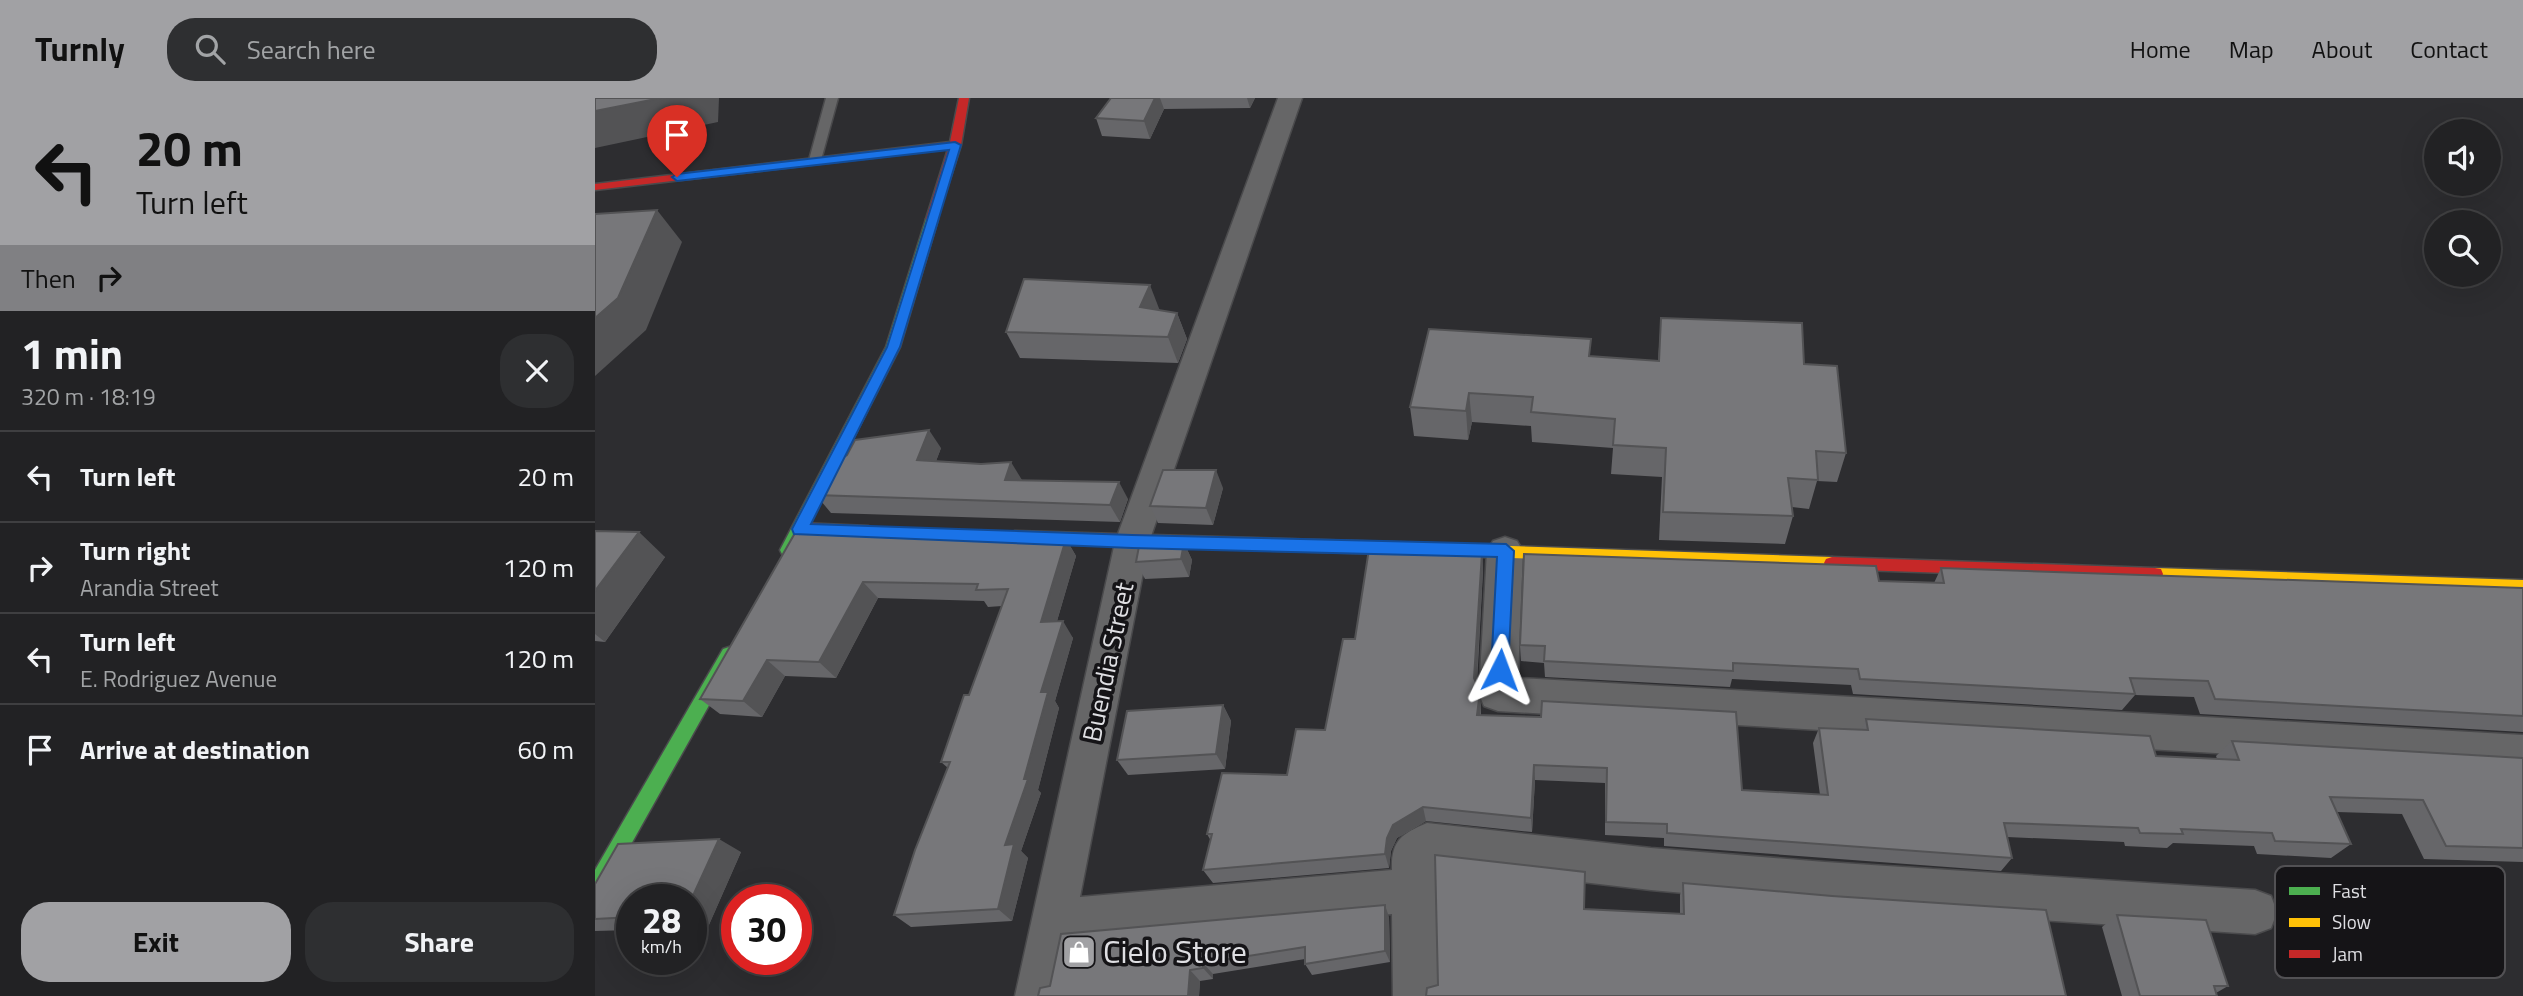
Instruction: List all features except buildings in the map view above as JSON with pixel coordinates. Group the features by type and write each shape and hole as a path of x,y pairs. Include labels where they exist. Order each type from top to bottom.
{"street":[{"path":"779,565 893,347 955,145 964,98"},
{"name":"Buendia Street","path":"1038,996 1132,542 1290,98"},
{"path":"595,187 955,145"},
{"path":"800,529 883,533"},
{"path":"994,537 1506,551 2523,587"},
{"path":"1506,551 1498,694 2523,752"},
{"path":"595,889 739,637"},
{"path":"1416,996 1413,854 1427,844 1651,869 1812,883 2255,912"},
{"path":"1055,922 1414,890"}],"lane":[{"path":"815,160 832,98"}],"traffic: fast":[{"path":"788,550 893,347 932,219"},
{"path":"595,889 729,654"}],"traffic: slow":[{"path":"1421,549 1832,563"},
{"path":"2155,574 2523,587"}],"traffic: jam":[{"path":"932,219 955,145 964,98"},
{"path":"595,187 955,145"},
{"path":"800,529 868,532"},
{"path":"1015,537 1421,549"},
{"path":"1832,563 2155,574"}],"place":[{"name":"Cielo Store","path":"1079,952"}],"route":[{"path":"677,177 955,145 893,347 800,529 1132,542 1506,551 1500,670"}]}
